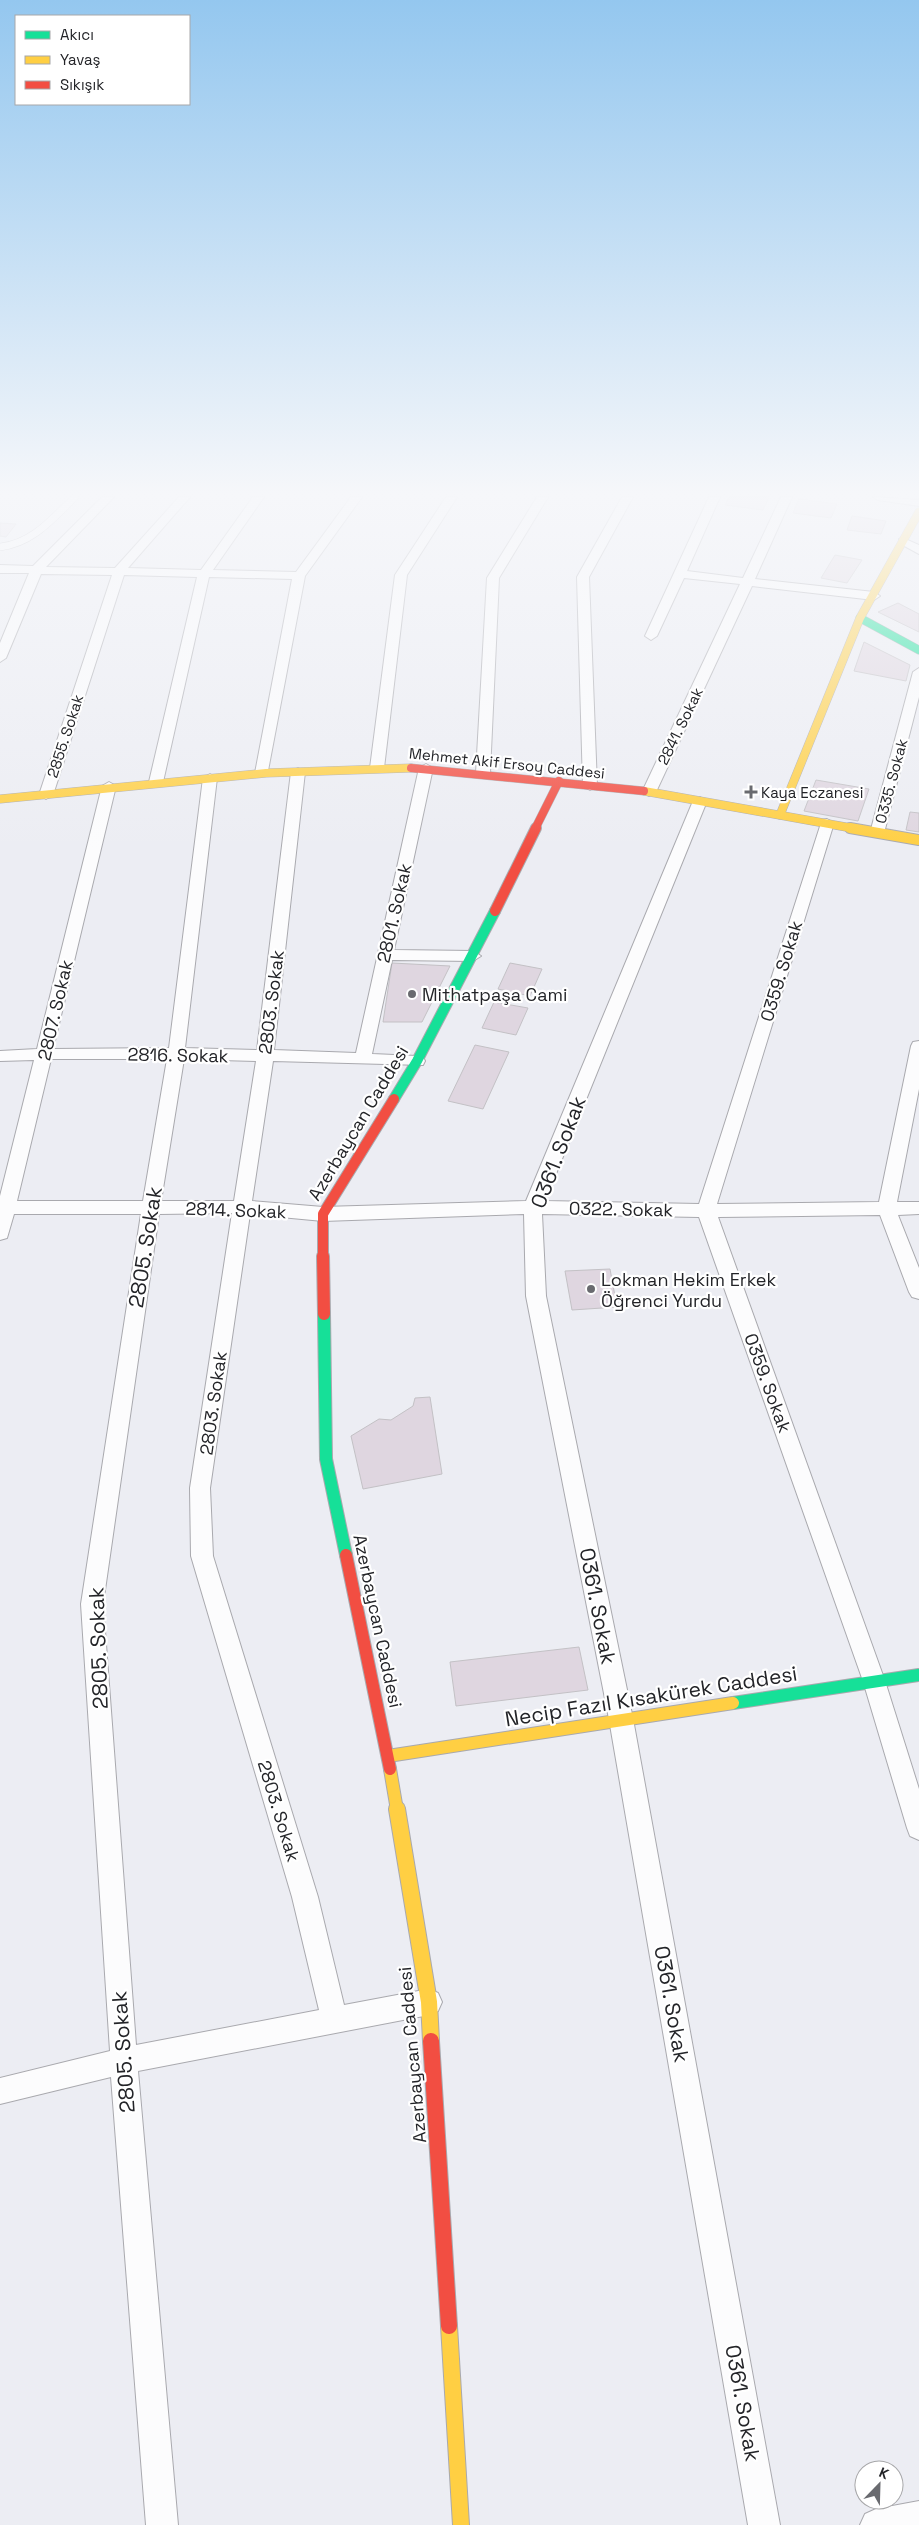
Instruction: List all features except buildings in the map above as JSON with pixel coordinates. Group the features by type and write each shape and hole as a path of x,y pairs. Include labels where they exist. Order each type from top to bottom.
{"street":[{"path":"0,658 18,615"},
{"name":"2855. Sokak","path":"46,795 105,615"},
{"path":"156,782 195,615"},
{"path":"262,773 292,615"},
{"path":"377,768 396,615"},
{"path":"484,773 491,615"},
{"path":"584,615 590,786"},
{"path":"650,636 660,615"},
{"name":"2841. Sokak","path":"649,792 734,615"},
{"path":"780,815 862,615"},
{"path":"860,618 919,650"},
{"name":"0335. Sokak","path":"877,833 919,672"},
{"name":"Mehmet Akif Ersoy Caddesi","path":"0,798 46,795 109,786 262,773 426,768 649,792 919,840"},
{"name":"2801. Sokak","path":"363,1059 426,768"},
{"name":"2803. Sokak","path":"298,772 265,1056 200,1488 202,1556 305,1897 335,2020"},
{"name":"2805. Sokak","path":"162,2525 132,2194 92,1604 151,1208 176,1055 210,778"},
{"name":"Azerbaycan Caddesi","path":"461,2525 429,2002 388,1756 326,1459 322,1214 417,1061 472,956 559,781"},
{"name":"2807. Sokak","path":"0,1233 4,1208 45,1054 109,786"},
{"name":"0361. Sokak","path":"700,801 533,1207 536,1296 621,1719 764,2525"},
{"name":"0359. Sokak","path":"827,823 706,1210 874,1682 919,1828"},
{"path":"384,955 472,956"},
{"path":"919,1046 887,1209 919,1292"},
{"name":"2816. Sokak","path":"0,1056 45,1054 265,1056 417,1061"},
{"name":"0322. Sokak","path":"322,1214 533,1207 706,1210 919,1208"},
{"name":"2814. Sokak","path":"4,1208 241,1208 322,1214"},
{"name":"Necip Fazıl Kısakürek Caddesi","path":"388,1756 919,1675"},
{"path":"0,2090 124,2061 429,2002"},
{"path":"876,2525 919,2517"}],"traffic: fast":[{"path":"860,618 919,650"},
{"path":"394,1099 417,1061 495,911"},
{"path":"324,1314 326,1459 346,1555"},
{"path":"733,1703 919,1675"}],"traffic: slow":[{"path":"780,815 862,615"},
{"path":"0,799 266,773 411,768"},
{"path":"644,791 919,840"},
{"path":"388,1756 733,1703"},
{"path":"390,1769 429,2002 431,2041"},
{"path":"449,2326 461,2525"}],"traffic: jam":[{"path":"411,768 644,791"},
{"path":"495,911 559,781"},
{"path":"324,1314 323,1214 394,1099"},
{"path":"346,1555 390,1769"},
{"path":"431,2041 449,2326"}],"place":[{"name":"Kaya Eczanesi","path":"751,792"},
{"name":"Mithatpaşa Cami","path":"412,994"},
{"name":"Lokman Hekim Erkek Öğrenci Yurdu","path":"591,1289"}]}
